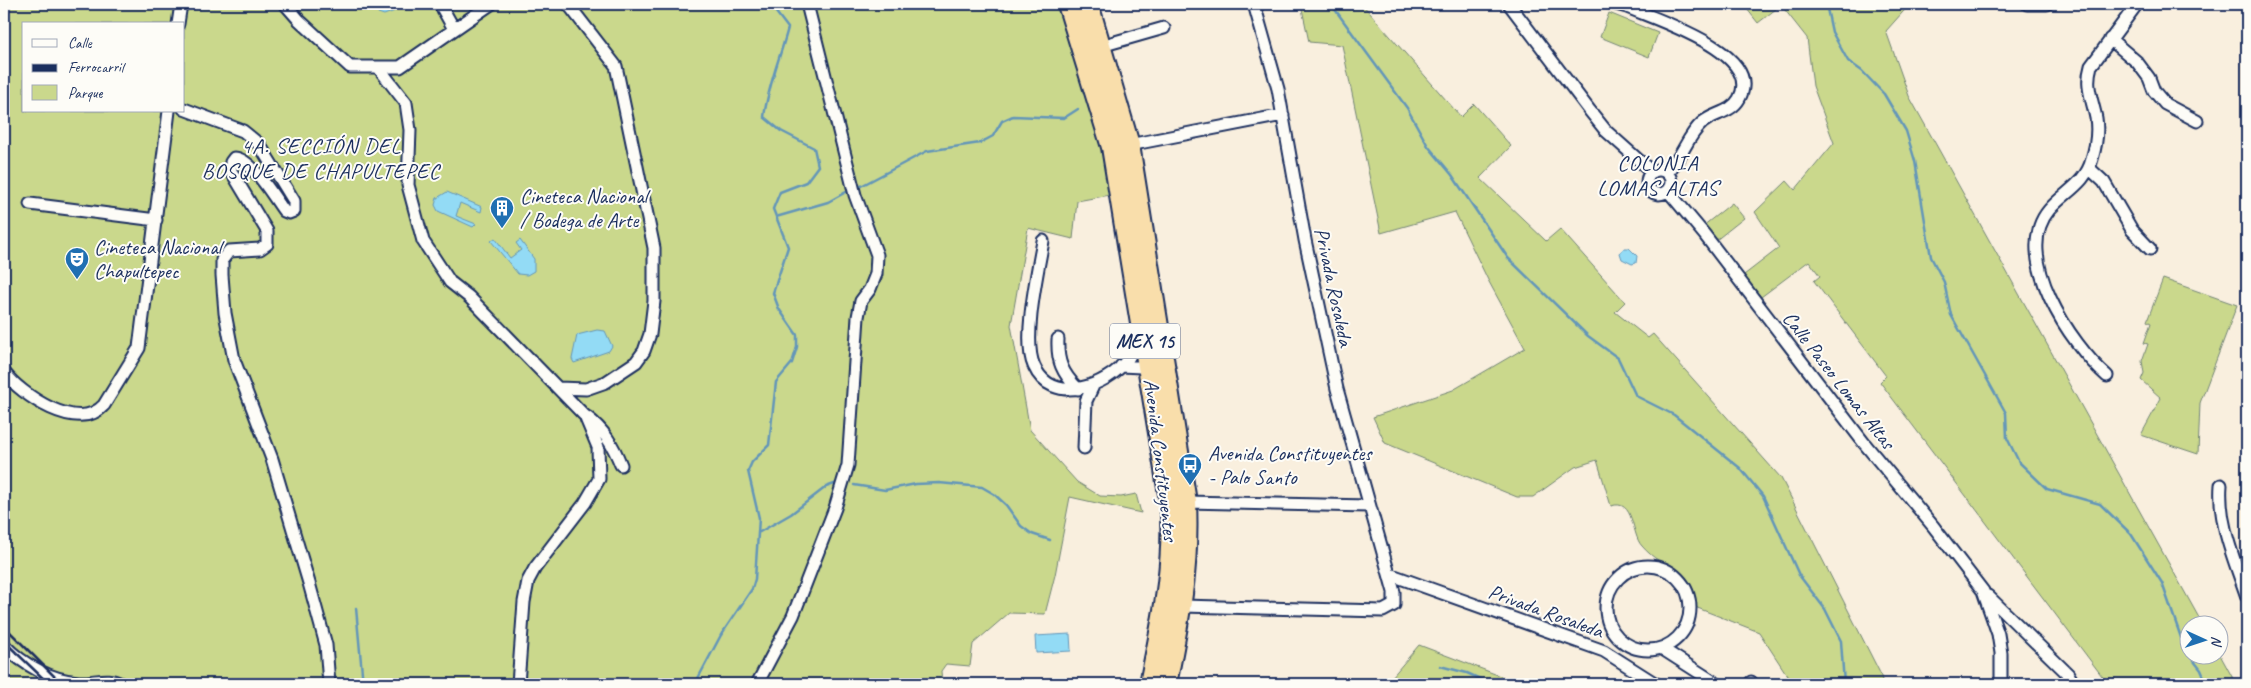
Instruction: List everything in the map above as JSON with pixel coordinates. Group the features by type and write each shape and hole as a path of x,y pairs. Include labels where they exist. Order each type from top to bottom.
{"highway":[{"name":"Avenida Constituyentes","path":"1068,4 1112,147 1166,473 1173,540 1169,584 1150,684"},
{"name":"Avenida Constituyentes","path":"1088,4 1129,145 1186,502 1187,537 1182,606 1166,684"}],"street":[{"path":"178,22 181,4"},
{"path":"285,4 299,20 350,67 400,67 491,4"},
{"path":"440,4 454,29"},
{"path":"558,388 586,389 606,382 636,362 644,352 650,334 654,301 654,248 616,66 568,4"},
{"path":"757,684 793,616 835,508 848,465 858,317 861,301 870,289 876,274 877,255 855,195 807,4"},
{"name":"Privada Rosaleda","path":"1182,606 1384,611 1394,604 1394,592 1337,389 1305,240 1278,89 1254,4"},
{"path":"1509,4 1606,131 1652,172"},
{"path":"1616,4 1715,46 1735,64 1743,81 1742,91 1734,105 1702,122 1676,164 1668,173"},
{"path":"2027,4 2047,4"},
{"path":"2107,376 2080,347 2066,327 2042,279 2037,266 2035,247 2040,224 2048,210 2084,179 2090,168 2097,131 2088,88 2088,76 2091,66 2137,4"},
{"path":"1101,46 1164,28"},
{"path":"2110,39 2137,62 2149,78 2154,92 2165,104 2197,121"},
{"path":"378,67 406,103 410,130 408,185 423,241 450,282 585,416 600,427 615,449 621,465"},
{"path":"185,109 243,131 259,144 294,201 294,211 284,212 250,166 239,158 234,158 231,162 232,172 267,230 267,244 260,249 228,251 222,260 222,275 225,313 234,360 272,459 326,645 330,684"},
{"path":"4,372 27,396 44,405 81,415 96,413 104,406 140,348 169,112"},
{"path":"1129,145 1283,115"},
{"path":"2090,168 2104,182 2132,230 2150,249"},
{"path":"1661,170 1668,173 1672,182 1668,191 1659,194 1650,190 1647,181 1652,172 1661,170"},
{"name":"Calle Paseo Lomas Altas","path":"1668,191 1704,234 1864,444 1933,526 1983,591"},
{"path":"30,204 156,220"},
{"path":"1044,241 1036,278 1030,356 1041,377 1062,388 1078,389 1093,386 1121,366 1131,353 1142,326"},
{"path":"1058,339 1057,357 1060,368 1078,389"},
{"path":"1121,366 1141,367 1150,371"},
{"path":"1084,448 1086,401 1093,386"},
{"path":"518,684 524,602 528,581 535,568 584,502 598,479 598,447 585,416"},
{"path":"2221,486 2222,520 2247,597"},
{"path":"1186,502 1369,506"},
{"path":"1648,565 1662,567 1673,573 1683,583 1689,595 1691,608 1688,621 1682,633 1673,642 1661,648 1648,650 1635,648 1624,642 1614,633 1608,621 1606,608 1608,594 1614,583 1624,573 1636,567 1648,565"},
{"name":"Privada Rosaleda","path":"1389,574 1604,651 1656,684"},
{"path":"1983,591 1998,634 2001,653 2001,684"},
{"path":"1983,591 2068,674 2074,684"},
{"path":"1604,651 1614,633"},
{"path":"4,645 24,663 45,673 78,682 108,680 121,684"},
{"path":"1661,648 1717,684"}],"green space":[{"path":"4,4 1058,4 1102,143 1110,195 1077,201 1073,239 1028,228 1011,325 1030,430 1077,482 1100,496 1121,497 1136,494 1141,513 1070,497 1055,575 1045,614 1009,613 973,644 970,666 946,664 941,671 942,684 4,684"},
{"path":"1301,4 1362,4 1461,117 1474,104 1511,146 1480,178 1546,241 1560,229 1625,302 1615,312 1648,338 1653,334 1781,478 1880,673 1883,684 1793,684 1759,632 1695,607 1692,593 1682,575 1659,561 1642,546 1638,541 1628,512 1624,507 1619,505 1611,506 1597,460 1575,467 1533,497 1517,497 1385,443 1373,417 1453,390 1525,348 1488,280 1455,212 1381,233 1342,45 1309,42"},
{"path":"1743,4 1910,4 1886,31 1909,96 2198,616 2178,616 2178,666 2226,666 2236,684 2108,684 1880,382 1886,376 1814,281 1820,276 1809,261 1761,297 1744,275 1779,248 1755,212 1787,181 1795,190 1834,143 1813,86 1807,38 1781,5 1758,23"},
{"path":"1609,13 1658,33 1649,57 1600,37"},
{"path":"1732,203 1744,218 1715,241 1703,226"},
{"path":"2163,279 2237,305 2200,403 2198,454 2141,435 2161,398 2141,380 2144,373 2142,361 2148,344 2144,343 2151,323 2147,321"},
{"path":"1419,645 1516,682 1518,684 1386,684"}],"water":[{"path":"374,4 400,4 395,11 384,15 378,13"},
{"path":"447,192 482,207 481,212 460,203 456,216 476,224 473,227 438,211 435,205 437,198"},
{"path":"495,238 510,258 521,250 516,243 520,240 534,259 534,271 527,275 518,274 491,241"},
{"path":"1624,248 1629,248 1637,256 1636,263 1632,264 1622,259 1620,253"},
{"path":"597,330 605,331 612,346 609,351 574,363 572,359 577,335"},
{"path":"1070,634 1071,651 1036,653 1035,636"}],"waterway":[{"path":"695,684 721,635 752,589 755,579 759,518 748,471 752,462 769,445 776,382 792,363 797,347 797,335 779,309 773,293 788,247 773,209 780,192 806,182 818,166 814,148 781,131 764,117 771,83 788,28 772,7 767,4"},
{"path":"1331,4 1407,108 1428,146 1452,175 1508,258 1588,336 1618,358 1636,396 1674,415 1740,468 1763,496 1799,575 1825,609 1841,641 1844,684"},
{"path":"1826,4 1832,32 1848,61 1862,71 1884,94 1906,131 1915,161 1931,257 1944,282 1951,315 2006,413 2007,438 2019,462 2047,489 2100,504 2131,534 2162,583 2178,629"},
{"path":"861,186 927,151 980,143 993,136 1002,121 1013,116 1064,118 1078,109"},
{"path":"776,217 828,202 846,192"},
{"path":"758,533 791,514 826,487 837,483"},
{"path":"854,485 885,490 916,484 939,483 982,487 994,494 1006,505 1021,526 1032,534 1050,540"},
{"path":"356,608 363,684"},
{"path":"1440,666 1467,673 1491,684"},
{"path":"2198,666 2207,684"}],"railway":[{"path":"4,626 62,684"},
{"path":"4,641 49,684"}],"place":[{"name":"Cineteca Nacional / Bodega de Arte","path":"502,229"},
{"name":"Cineteca Nacional Chapultepec","path":"77,280"},
{"name":"Avenida Constituyentes - Palo Santo","path":"1190,486"}],"district":[{"name":"4A. SECCIÓN DEL BOSQUE DE CHAPULTEPEC","path":"321,158"},
{"name":"COLONIA LOMAS ALTAS","path":"1658,174"}]}
